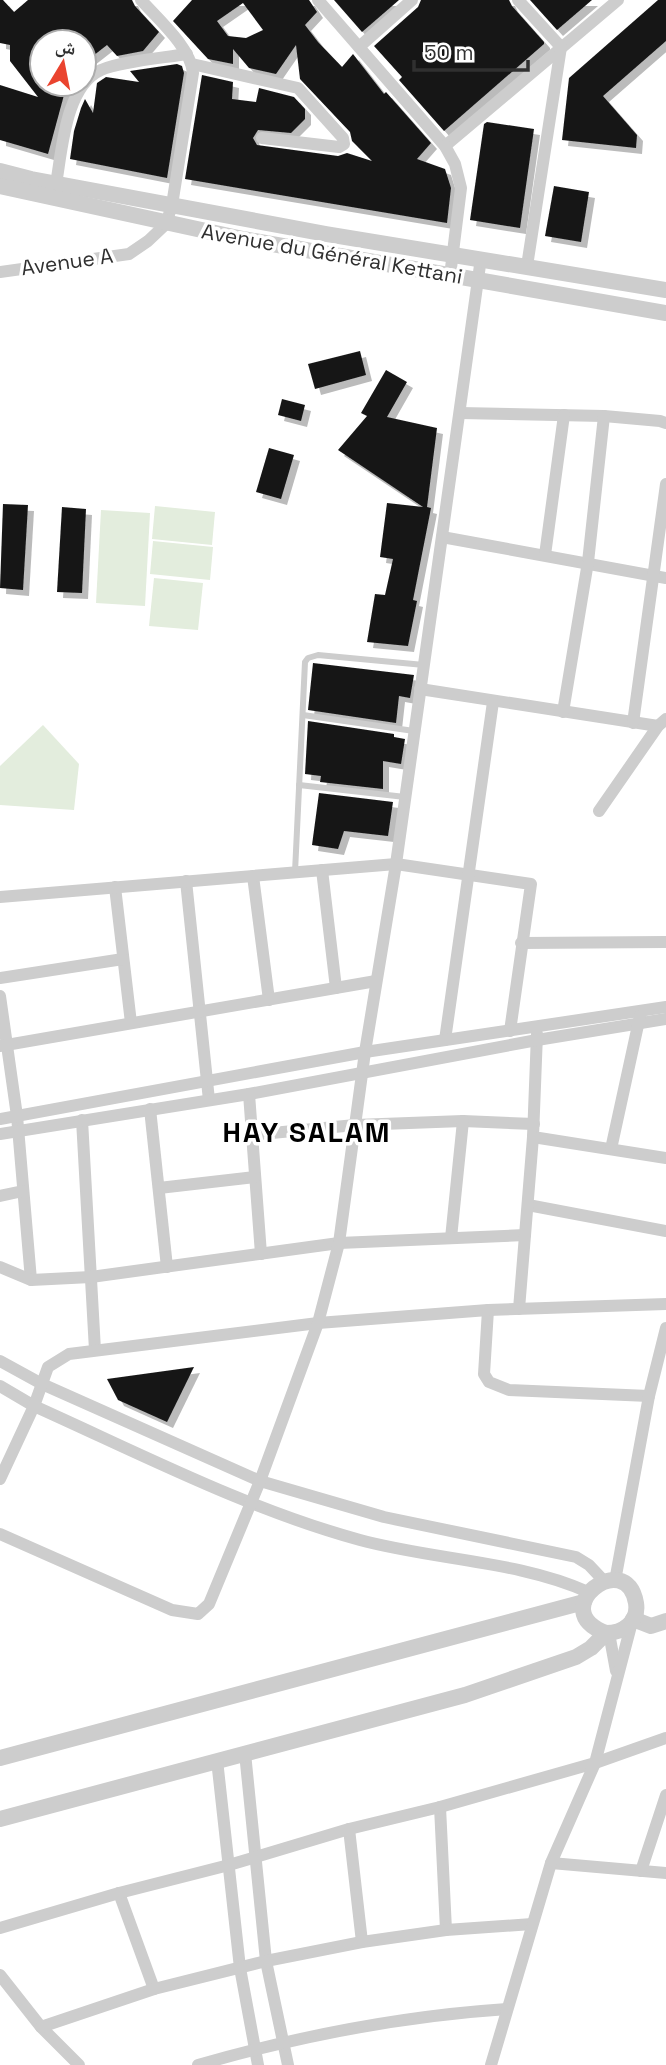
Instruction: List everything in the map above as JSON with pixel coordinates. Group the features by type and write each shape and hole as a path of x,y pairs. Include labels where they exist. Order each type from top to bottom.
{"street":[{"path":"141,0 190,59 193,73 172,205 166,224"},
{"path":"318,0 445,146 455,164 461,188 450,276"},
{"path":"359,47 412,0"},
{"path":"518,0 561,47"},
{"path":"445,146 618,0"},
{"path":"527,266 561,47"},
{"path":"56,184 72,103 95,74 110,68 190,59 298,88 345,141 340,147 262,138"},
{"name":"Avenue du Général Kettani","path":"0,171 56,184 326,234 666,290"},
{"name":"Avenue du Général Kettani","path":"0,186 166,224 666,313"},
{"name":"Avenue A","path":"0,272 129,254 166,224"},
{"path":"0,1534 172,1610 193,1615 202,1612 209,1604 260,1481 318,1323 339,1243 365,1052 396,864 481,258"},
{"path":"460,413 604,416 660,421 666,424"},
{"path":"545,555 564,415"},
{"path":"563,712 588,562 604,416"},
{"path":"633,723 660,577 666,484"},
{"path":"442,537 660,577"},
{"path":"420,689 633,723 662,723"},
{"path":"445,1040 493,702"},
{"path":"599,811 662,723"},
{"path":"0,897 396,864 531,884 510,1031"},
{"path":"322,870 336,988"},
{"path":"253,876 269,1000"},
{"path":"186,881 209,1100"},
{"path":"115,887 131,1023"},
{"path":"521,943 666,942"},
{"path":"0,978 123,959"},
{"path":"3,1046 376,981"},
{"path":"0,996 3,1046 17,1116 31,1280"},
{"path":"0,1133 249,1094 537,1034 640,1017 666,1007"},
{"path":"640,1017 666,1019"},
{"path":"611,1149 640,1017"},
{"path":"0,1119 365,1052 510,1031 537,1034"},
{"path":"519,1309 534,1124 537,1034"},
{"path":"249,1094 261,1254"},
{"path":"150,1109 167,1267"},
{"path":"82,1120 95,1350"},
{"path":"252,1135 355,1125 463,1121 534,1124"},
{"path":"452,1238 463,1121"},
{"path":"533,1138 666,1158"},
{"path":"159,1188 255,1177"},
{"path":"0,1196 23,1191"},
{"path":"528,1205 666,1231"},
{"path":"0,1267 31,1280 91,1277 339,1243 525,1235"},
{"path":"0,1479 34,1406 48,1367 69,1354 318,1323 488,1310 666,1304"},
{"path":"488,1310 484,1374 489,1382 499,1388 649,1396"},
{"path":"609,1581 666,1328"},
{"path":"0,1361 42,1384 260,1481 384,1517 576,1557 609,1581"},
{"path":"0,1386 34,1406 250,1503 360,1540 561,1580 586,1597"},
{"path":"491,2065 551,1863 595,1763 636,1610 631,1591 624,1584 609,1581 595,1585 586,1597 584,1612 596,1629 607,1633 618,1632 633,1621"},
{"path":"0,1758 586,1597"},
{"path":"633,1621 651,1626 666,1621"},
{"path":"607,1633 617,1675"},
{"path":"0,1819 466,1695 576,1657 607,1633"},
{"path":"0,1928 349,1829 440,1807 595,1763 666,1738"},
{"path":"245,1753 266,1961 288,2065"},
{"path":"217,1760 240,1968 258,2065"},
{"path":"641,1871 666,1795"},
{"path":"440,1807 446,1930"},
{"path":"349,1829 362,1942"},
{"path":"551,1863 666,1873"},
{"path":"120,1893 154,1989"},
{"path":"41,2027 154,1989 266,1961 362,1942 446,1930 532,1924"},
{"path":"0,1975 41,2027 79,2065"},
{"path":"198,2065 282,2042 415,2018 507,2010"}],"lane":[{"path":"295,872 305,662 318,655 424,666"},
{"path":"303,715 414,731"},
{"path":"299,785 405,797"}],"green space":[{"path":"155,506 215,512 212,545 152,539"},
{"path":"101,510 150,513 145,606 96,603"},
{"path":"153,541 213,547 210,580 150,574"},
{"path":"154,578 203,583 198,630 149,626"},
{"path":"43,725 79,764 74,810 0,805 0,766"}],"building":[{"path":"0,0 14,12 28,0 132,0 159,32 143,51 117,56 107,45 98,52 98,28 28,28 28,84 10,61 10,45 0,43"},
{"path":"192,0 309,0 317,12 305,25 318,42 342,67 353,54 384,94 386,92 431,143 417,159 445,169 451,188 447,223 185,179 202,75 233,82 232,99 256,102 259,88 294,97 305,109 305,119 291,133 258,130 253,138 257,145 338,156 347,153 372,161 352,141 350,132 300,79 296,45 276,74 249,68 233,49 233,64 208,59 173,21","holes":["243,3 263,30 246,38 228,36 217,21"]},
{"path":"334,0 399,0 362,32"},
{"path":"421,0 509,0 544,42 444,131 399,80 402,77 374,46 418,7"},
{"path":"530,0 592,0 557,30"},
{"path":"658,0 666,0 666,41 603,96 637,135 636,148 562,140 569,78"},
{"path":"177,64 182,66 184,73 167,178 70,159 74,131 85,99 93,113 95,98 98,98 98,82 106,77 139,82 130,71"},
{"path":"0,85 28,94 28,98 63,98 48,154 0,140"},
{"path":"487,122 534,129 520,228 470,220 484,124"},
{"path":"554,186 589,192 581,242 545,236"},
{"path":"360,351 366,375 315,389 308,364"},
{"path":"386,370 407,382 387,417 437,428 427,507 431,508 413,600 417,601 408,646 367,642 375,594 385,595 393,559 380,557 387,503 423,507 338,450 367,416 361,413"},
{"path":"282,399 305,405 301,421 278,415"},
{"path":"269,448 294,455 281,499 256,492"},
{"path":"3,504 28,505 23,590 0,588"},
{"path":"62,507 86,509 82,593 57,592"},
{"path":"313,663 414,675 410,698 399,696 396,723 308,710"},
{"path":"308,721 394,734 394,737 405,739 401,764 383,761 383,789 320,782 321,776 305,774"},
{"path":"319,793 393,802 388,836 344,831 338,849 312,845"},
{"path":"194,1367 167,1422 118,1400 107,1379"}],"district":[{"name":"HAY SALAM","path":"307,1132"}]}
